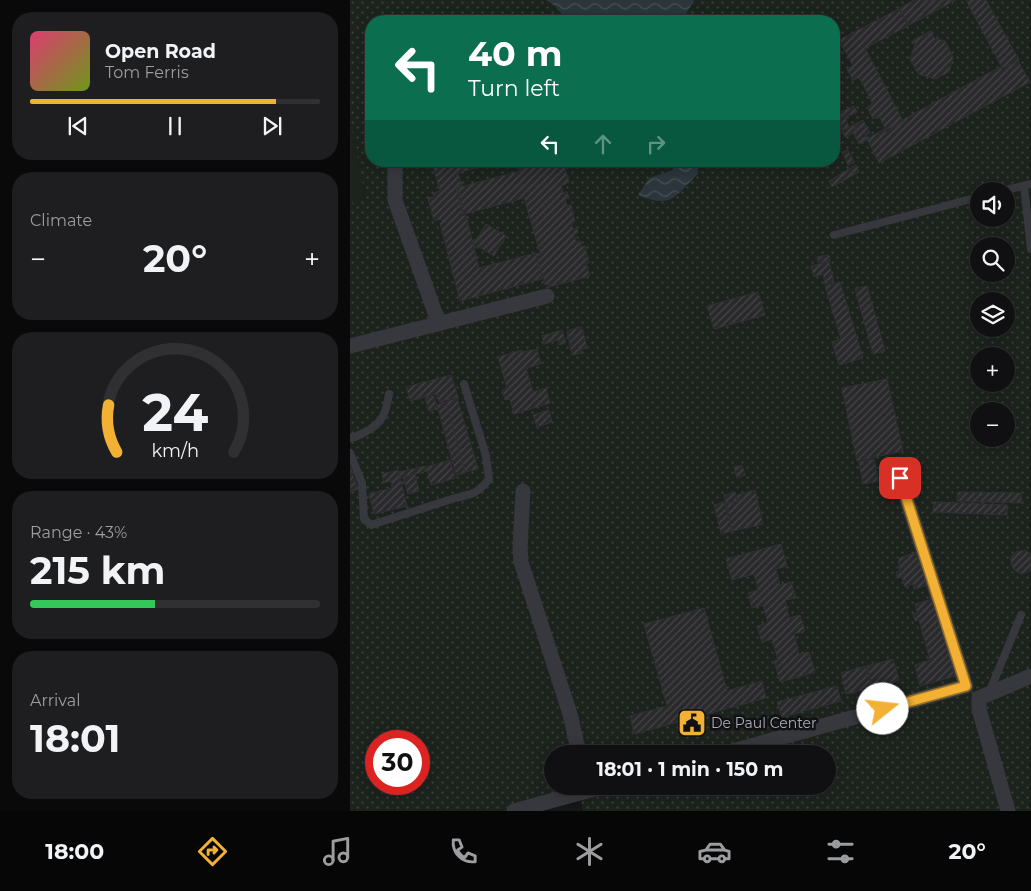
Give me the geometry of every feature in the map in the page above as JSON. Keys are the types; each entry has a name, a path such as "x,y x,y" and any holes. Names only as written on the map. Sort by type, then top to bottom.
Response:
{"street":[{"path":"394,167 395,200 439,324"},
{"path":"350,346 547,296"},
{"path":"754,745 966,686 900,478"},
{"path":"523,491 521,562 570,714 578,745"},
{"path":"1008,811 979,709 979,698 1031,676"},
{"path":"514,811 563,795"}],"lane":[{"path":"1027,185 1031,249"},
{"path":"834,235 970,199"},
{"path":"350,452 362,483 364,518 370,525 481,490 490,479 486,456 464,384"},
{"path":"350,438 374,427 382,420 389,394"},
{"path":"989,693 1021,615"}],"shaded area":[{"path":"350,0 1031,0 1031,811 583,811 580,795 836,795 836,745 544,745 544,795 573,795 514,811 350,811"},
{"path":"350,119 366,200 350,203"}],"water":[{"path":"546,0 694,0 685,15 562,15 555,6"},
{"path":"672,167 697,167 698,174 677,194 666,201 658,201 638,195 649,178 673,170"}],"building":[{"path":"914,0 956,0 909,25 900,8"},
{"path":"966,0 986,0 1019,60 1002,68"},
{"path":"899,9 908,26 865,48 903,121 886,130 879,116 873,119 867,107 873,104 859,77 853,81 847,69 853,66 840,39"},
{"path":"931,31 934,38 945,41 953,57 949,72 935,79 918,74 910,59 915,45 913,40"},
{"path":"1018,61 1030,82 879,163 867,139 884,129 886,132 904,121 904,119 1000,67 1002,70"},
{"path":"854,106 857,112 846,117 843,111"},
{"path":"843,111 849,127 842,130 840,125 840,112"},
{"path":"863,120 870,133 865,136 867,140 859,144 853,132 857,130 855,124"},
{"path":"854,125 856,130 845,137 842,131"},
{"path":"848,150 854,162 848,165 842,152"},
{"path":"856,165 859,172 832,187 829,181"},
{"path":"433,167 479,167 458,173 462,186 456,187 463,216 466,215 479,268 536,253 542,279 460,301 440,223 442,222 441,219 434,221 428,198 434,197 433,193 440,191"},
{"path":"519,167 565,167 569,182 561,186 563,193 567,192 569,198 565,199 567,206 571,205 575,222 571,223 573,229 577,228 578,233 574,234 576,242 580,241 582,247 585,246 589,263 586,263 590,276 549,287 549,284 545,285 536,254 540,253 524,198 464,214 457,188 520,171"},
{"path":"486,224 506,236 494,256 479,247 475,248 473,240 477,239"},
{"path":"829,255 830,261 818,263 817,257"},
{"path":"829,262 834,282 825,284 823,274 814,277 811,266"},
{"path":"840,282 863,358 839,365 832,342 841,339 825,286"},
{"path":"867,286 885,351 873,354 855,289"},
{"path":"758,292 765,315 714,329 707,306"},
{"path":"582,327 587,348 581,349 582,353 572,355 567,331"},
{"path":"562,330 566,343 559,345 558,340 544,344 542,336"},
{"path":"537,349 541,364 526,368 533,392 546,388 550,403 514,414 510,399 505,400 502,390 507,388 498,357 522,350 522,352"},
{"path":"451,375 458,397 439,402 436,394 410,401 406,387"},
{"path":"887,379 903,451 857,461 842,388"},
{"path":"434,396 438,409 429,411 425,399"},
{"path":"457,398 478,469 465,472 446,402"},
{"path":"446,402 465,473 456,475 437,405"},
{"path":"549,410 552,422 537,427 533,415"},
{"path":"874,459 879,481 863,484 859,462"},
{"path":"450,460 455,478 431,485 426,467"},
{"path":"742,465 745,475 737,478 734,467"},
{"path":"350,466 358,489 350,492"},
{"path":"425,466 427,471 400,478 399,472"},
{"path":"398,470 407,506 374,514 369,494 392,488 391,481 384,483 382,474"},
{"path":"415,474 419,491 408,494 403,478"},
{"path":"755,490 763,524 733,531 726,504 739,501 737,495"},
{"path":"735,492 737,501 726,504 724,495"},
{"path":"958,492 1022,493 1021,503 957,501"},
{"path":"724,502 732,531 721,534 714,505"},
{"path":"934,502 1007,505 1007,515 933,512"},
{"path":"781,544 787,566 776,569 780,585 791,582 796,598 785,600 789,618 800,615 805,631 794,634 799,654 809,652 815,672 780,682 774,661 778,660 772,639 762,642 757,626 768,623 763,605 752,608 748,593 758,590 754,574 732,580 726,559"},
{"path":"1025,550 1031,554 1031,570 1022,574 1014,570 1011,564 1011,557 1016,552"},
{"path":"921,551 931,584 914,589 913,584 905,587 902,577 897,578 896,572 900,571 899,558"},
{"path":"933,599 955,676 920,686 915,665 930,660 919,620 915,621 913,614 917,613 915,604"},
{"path":"704,608 727,691 762,681 766,698 634,734 630,716 667,706 644,624"},
{"path":"893,659 899,680 873,687 867,666"},
{"path":"866,666 872,688 846,694 841,673"},
{"path":"837,686 841,701 782,717 777,702"}],"place":[{"name":"De Paul Center","path":"692,723"}],"route":[{"path":"883,709 966,686 900,478"}]}
